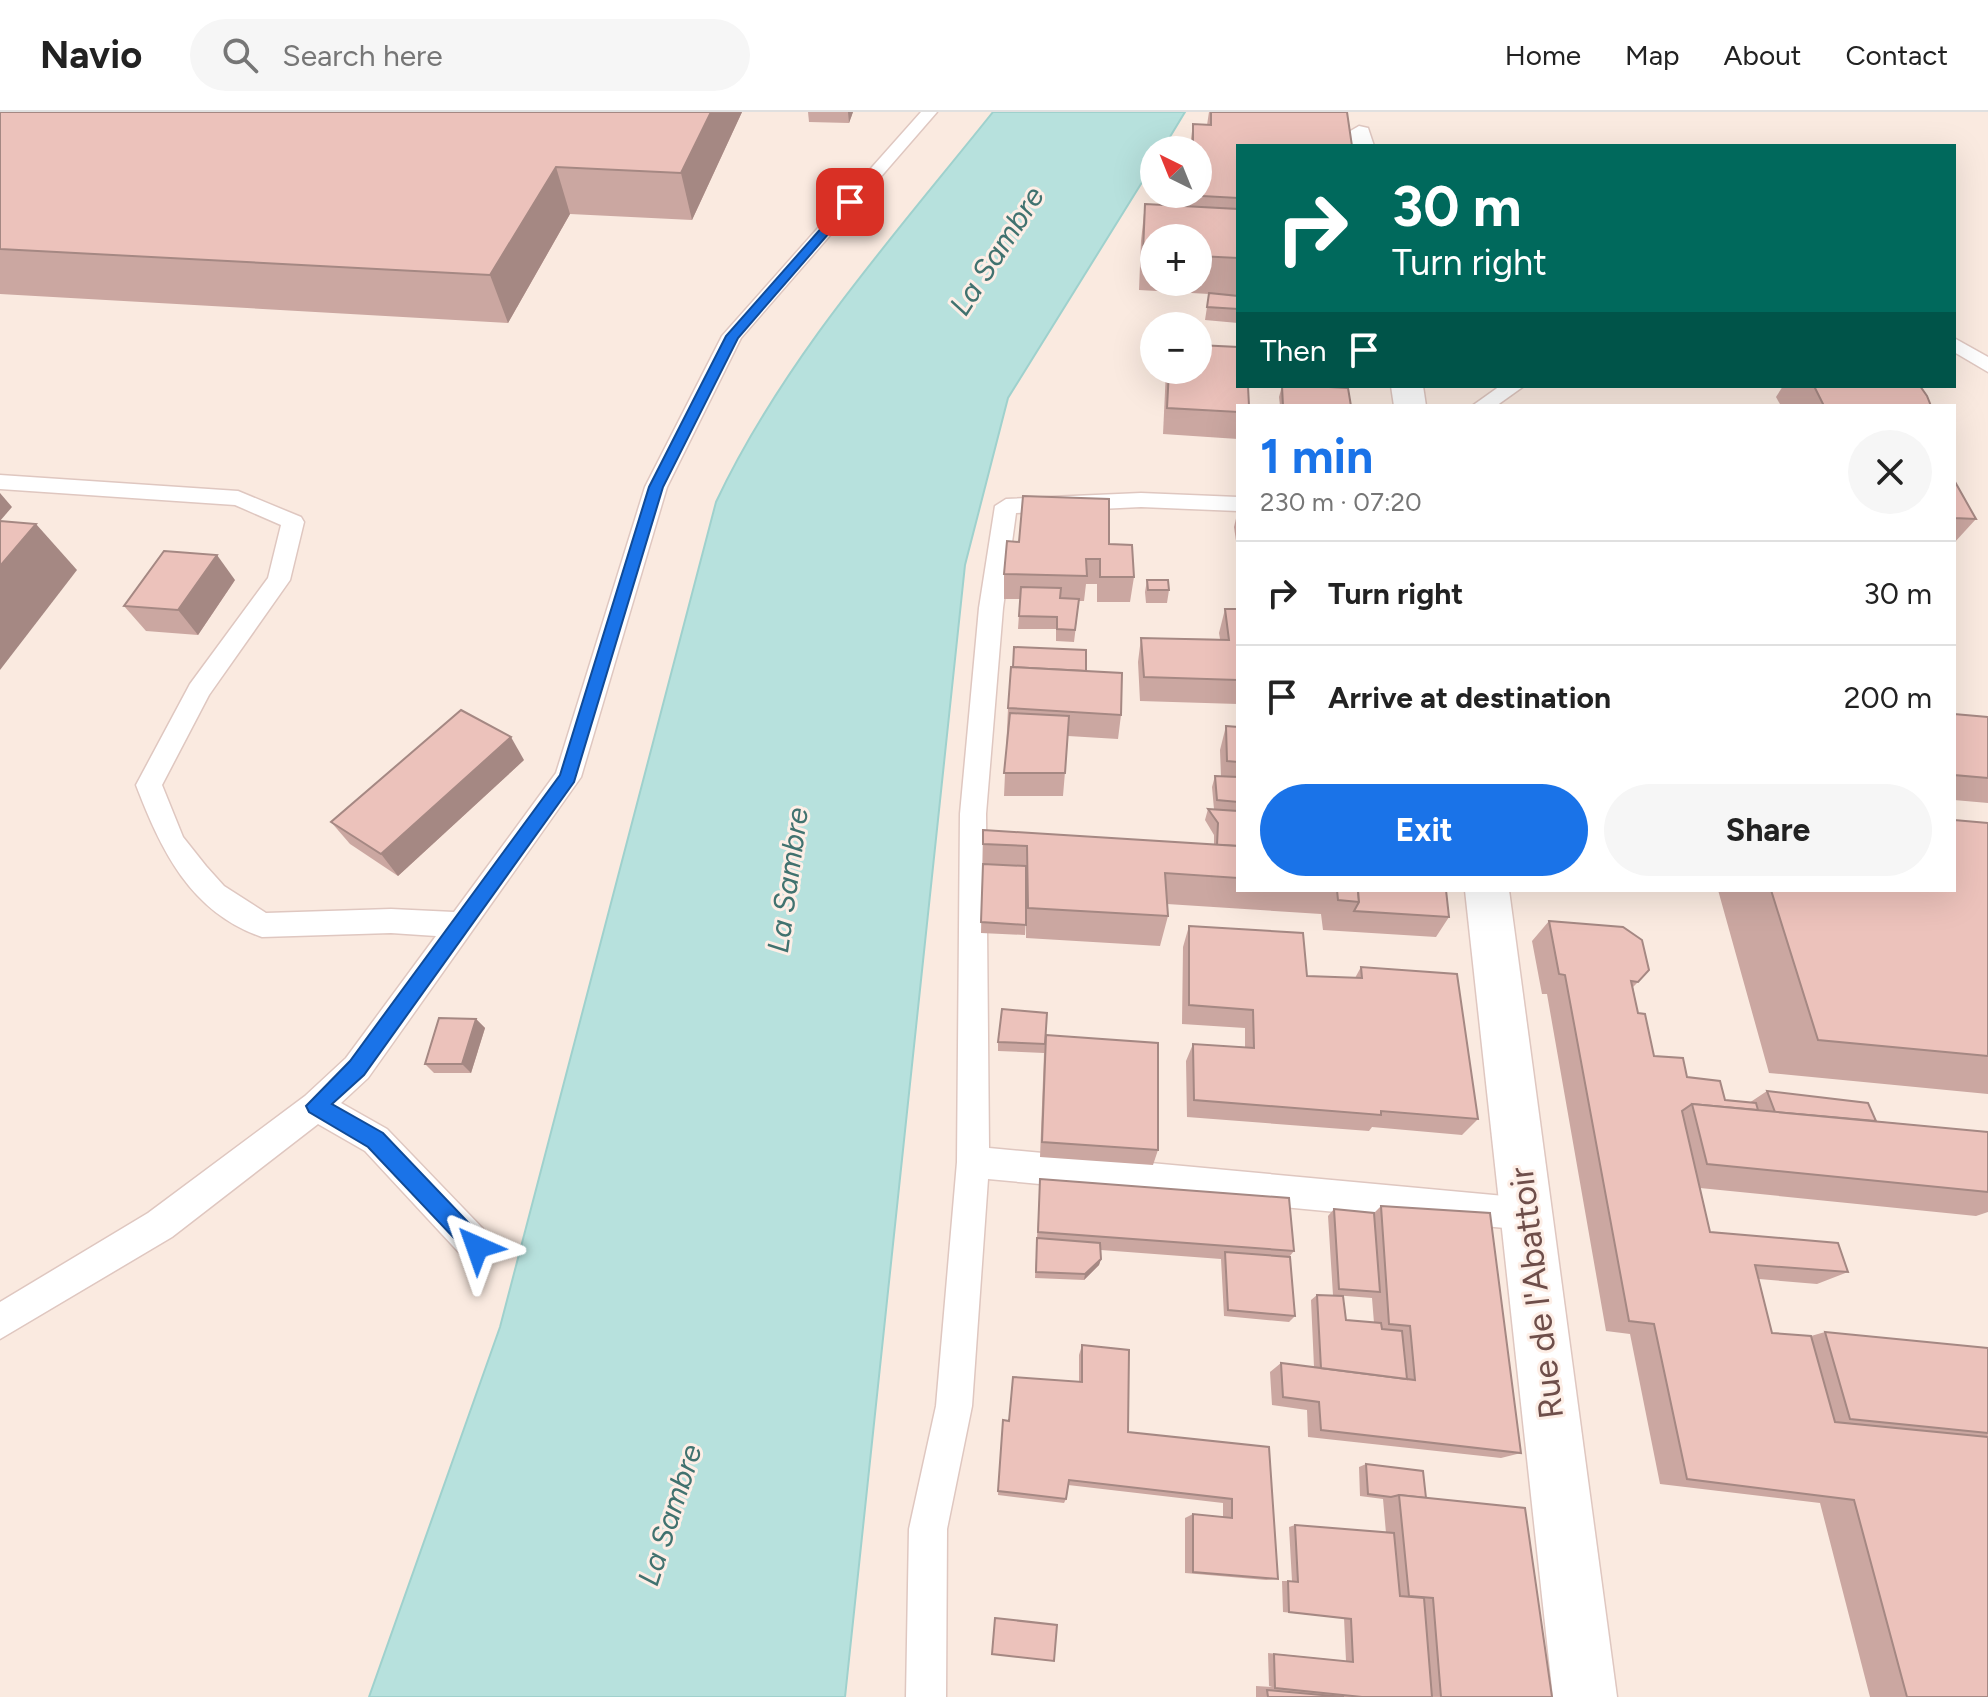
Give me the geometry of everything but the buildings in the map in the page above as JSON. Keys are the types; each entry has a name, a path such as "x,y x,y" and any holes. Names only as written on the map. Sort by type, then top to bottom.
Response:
{"street":[{"name":"Rue de l'Abattoir","path":"1487,892 1585,1697"}],"lane":[{"path":"0,1322 160,1225 316,1106 357,1068 568,777 656,487 732,336 929,112"},
{"path":"1956,345 1988,366"},
{"path":"1485,404 1511,388"},
{"path":"0,482 238,498 293,522 279,580 199,690 149,785 172,843 214,894 262,925 391,921 463,925"},
{"path":"926,1697 928,1529 954,1406 973,1162 973,814 991,608 1006,506 1141,500 1236,504"},
{"path":"316,1106 376,1140 477,1247"},
{"path":"973,1162 1526,1214"}],"water":[{"name":"La Sambre","path":"993,112 1185,112 1170,136 1140,136 1140,186 1008,398 965,565 845,1697 369,1697 500,1327 716,502 774,398 807,348"}],"route":[{"path":"477,1247 376,1140 316,1106 357,1068 568,777 656,487 732,336 850,202"}]}
